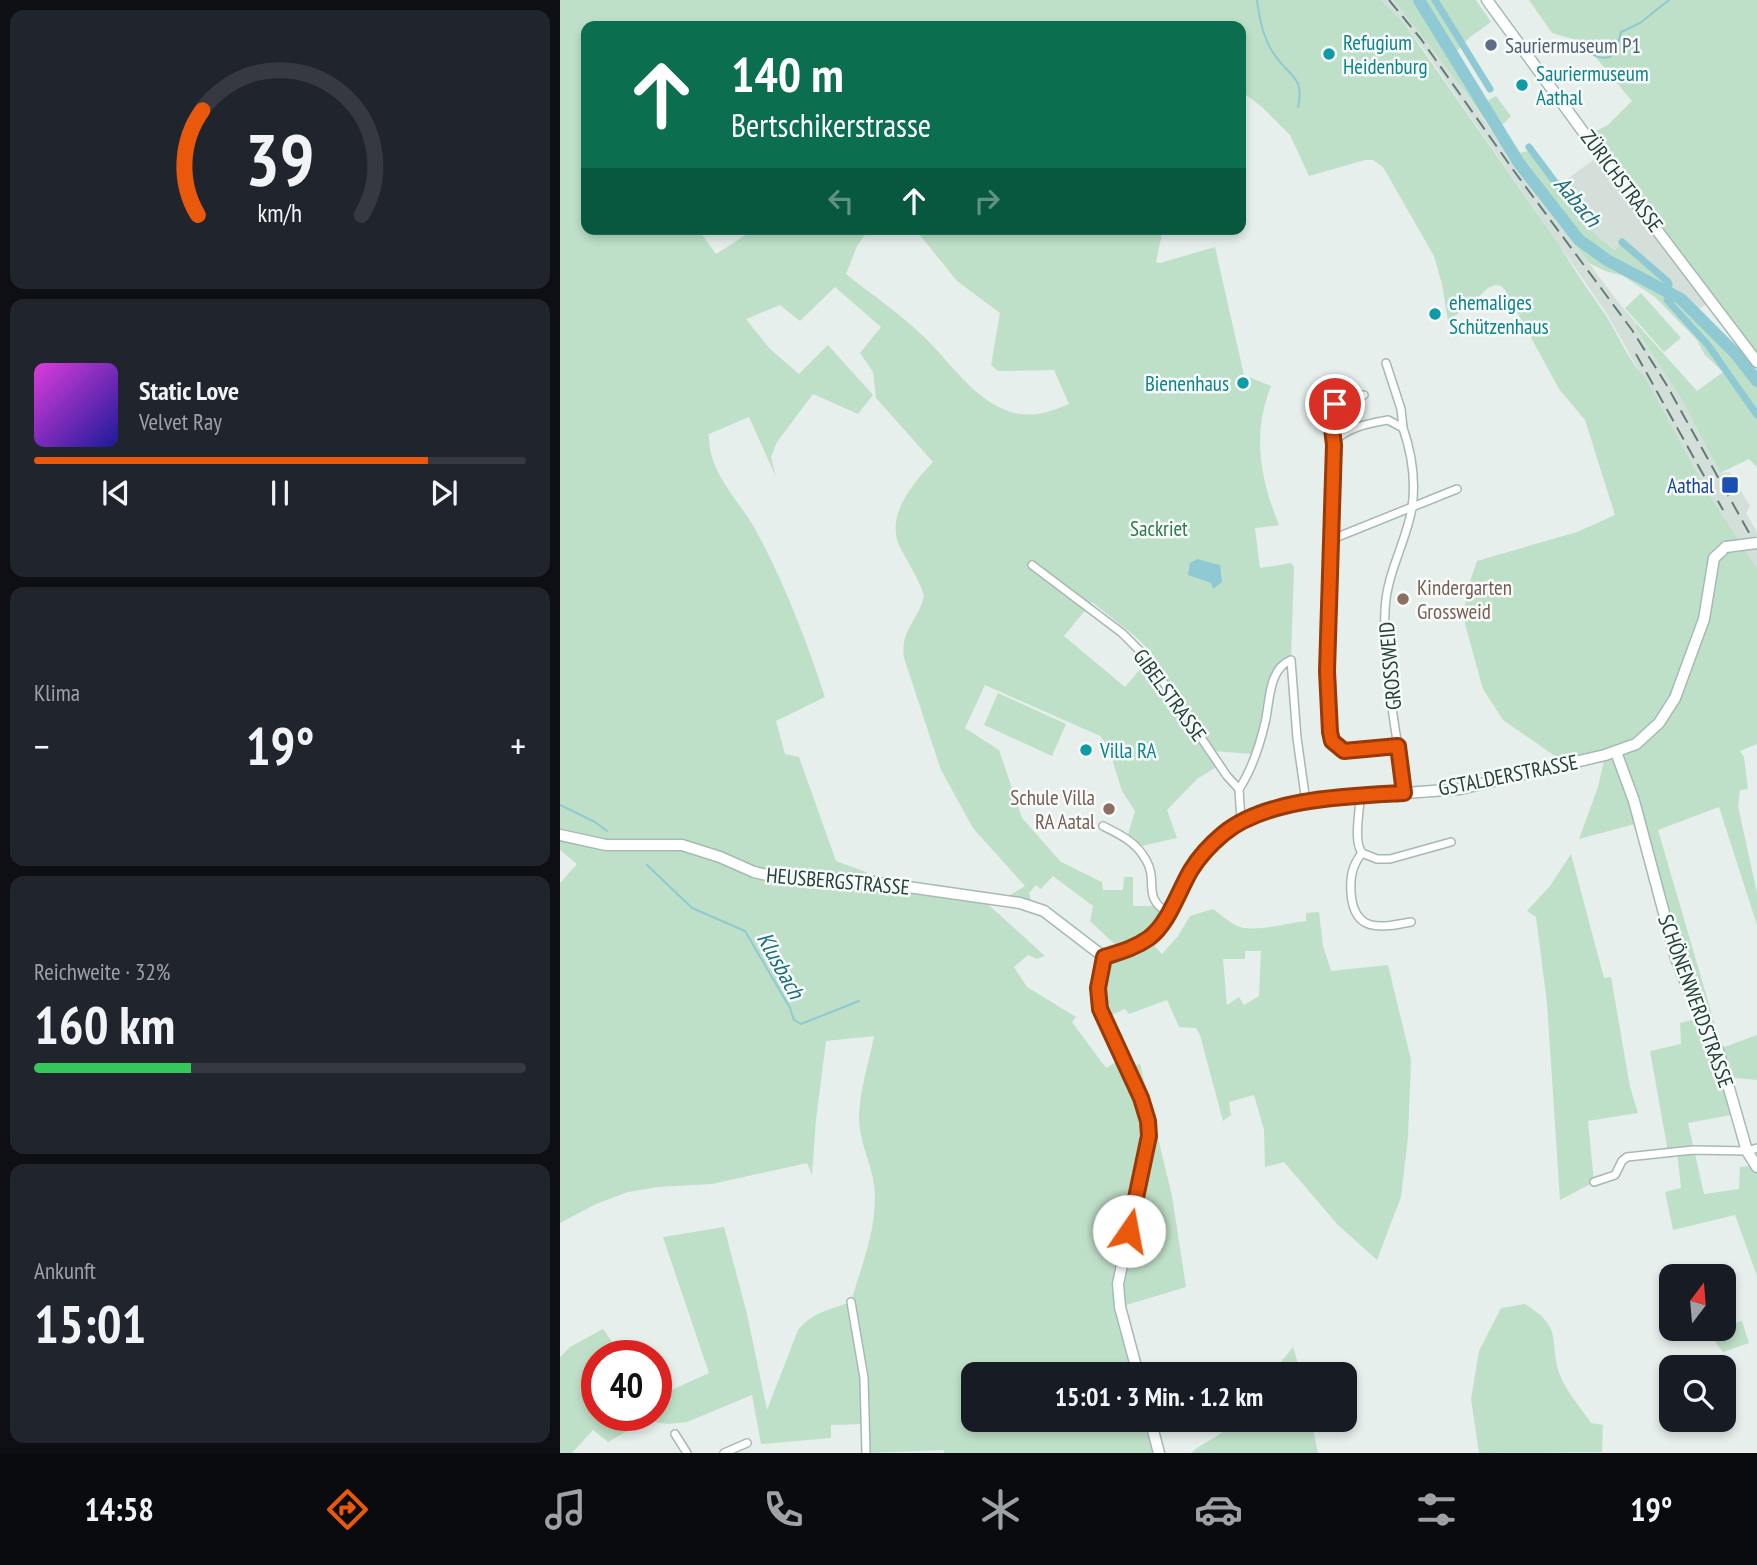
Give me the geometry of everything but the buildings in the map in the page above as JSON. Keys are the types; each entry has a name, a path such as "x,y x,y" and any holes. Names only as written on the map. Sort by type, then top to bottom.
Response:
{"street":[{"name":"ZÜRICHSTRASSE","path":"1487,0 1757,362"},
{"name":"GROSSWEID","path":"1386,363 1401,409 1413,471 1412,507 1391,574 1385,608 1387,658 1404,793"},
{"path":"1364,395 1331,407 1334,445 1327,671 1330,732 1332,741 1344,751 1398,746"},
{"path":"1334,445 1341,435 1382,421 1394,421 1403,428"},
{"path":"1331,540 1457,489"},
{"name":"GSTALDERSTRASSE","path":"1104,957 1133,948 1148,939 1168,914 1201,856 1223,833 1241,821 1307,802 1360,795 1471,787 1616,752 1644,738 1667,714 1675,698 1704,619 1714,558 1726,547 1757,543"},
{"name":"GIBELSTRASSE","path":"1032,565 1122,633 1147,658 1227,776 1239,789"},
{"path":"1241,821 1239,789 1257,747 1274,678 1282,665 1291,660 1297,738 1307,802"},
{"name":"SCHÖNENWERDSTRASSE","path":"1616,752 1634,801 1676,958 1686,986 1718,1049 1757,1167"},
{"path":"1360,795 1356,839 1362,853 1377,859 1390,859 1451,842"},
{"path":"1103,827 1127,838 1137,847 1148,862 1156,906 1168,914"},
{"name":"HEUSBERGSTRASSE","path":"560,835 606,845 682,845 720,857 754,872 785,879 852,879 1020,903 1044,911 1104,957"},
{"path":"1362,853 1350,875 1352,907 1357,917 1374,926 1385,927 1411,922"},
{"path":"1104,957 1098,988 1100,1009 1141,1098 1148,1121 1149,1136 1118,1291 1135,1362"},
{"path":"1594,1182 1615,1175 1627,1157 1693,1150 1752,1150"},
{"path":"851,1302 864,1378 866,1453"},
{"path":"1154,1432 1160,1453"},
{"path":"675,1434 687,1453"},
{"path":"724,1453 747,1443"}],"shaded area":[{"path":"1381,0 1393,0 1432,46 1518,168 1637,324 1635,327 1682,400 1720,473 1730,472 1750,506 1746,513 1757,532 1757,568 1708,493 1607,314 1425,51 1403,22"},
{"path":"1596,158 1708,303 1700,308 1690,298 1669,289 1622,242 1616,250 1576,219 1559,185"}],"green space":[{"name":"Sackriet","path":"560,0 1381,0 1403,22 1560,246 1646,379 1708,493 1757,568 1757,744 1740,751 1744,757 1748,789 1740,790 1738,806 1757,893 1757,925 1719,807 1658,830 1715,1025 1713,1035 1719,1049 1757,1035 1757,1080 1727,1077 1736,1114 1688,1123 1704,1194 1739,1189 1740,1167 1757,1167 1757,1276 1735,1215 1673,1230 1665,1192 1681,1188 1677,1152 1668,1152 1650,1051 1681,1044 1680,1023 1703,1017 1687,986 1639,823 1579,839 1598,787 1605,756 1565,763 1503,720 1483,689 1465,624 1464,610 1477,561 1577,532 1615,515 1585,420 1559,389 1501,286 1488,288 1448,320 1434,256 1383,167 1373,160 1365,160 1309,176 1290,135 1246,95 1246,21 581,21 581,235 702,235 716,254 746,235 865,235 857,246 846,274 913,327 961,377 990,402 1006,410 1024,414 1043,413 1069,404 1054,370 998,371 991,365 1000,313 957,281 920,235 1162,235 1156,262 1160,263 1215,247 1244,375 1271,386 1265,404 1260,439 1263,473 1279,525 1255,528 1260,568 1291,563 1294,567 1291,660 1276,673 1253,754 1212,751 1149,657 1152,653 1092,602 1064,636 1125,687 1147,661 1218,766 1197,779 1167,810 1177,838 1137,847 1127,838 1135,811 1122,791 1108,746 1100,736 985,685 965,728 999,750 1022,818 1061,862 1102,882 1103,890 1123,890 1124,877 1133,877 1133,906 1156,906 1168,913 1148,939 1162,954 1178,936 1190,916 1213,909 1244,928 1306,921 1306,913 1319,912 1323,946 1331,971 1388,965 1411,1060 1408,1137 1401,1197 1377,1260 1337,1224 1284,1162 1265,1167 1264,1130 1254,1095 1229,1102 1231,1115 1223,1121 1200,1035 1196,1028 1179,1027 1167,1000 1129,1014 1125,1009 1103,1019 1102,964 1122,951 1090,921 1093,906 1053,876 1041,889 1036,885 1029,893 1033,907 1002,900 1025,886 973,828 941,770 904,658 907,632 924,596 899,545 896,522 910,490 933,462 876,398 873,372 860,353 881,327 835,287 800,321 780,305 746,319 770,349 799,374 828,345 873,395 858,414 813,394 777,442 771,457 776,477 749,417 709,434 713,461 755,529 785,589 825,697 776,721 785,754 799,757 836,861 866,872 871,881 980,897 1045,956 1037,959 1028,955 1014,967 1027,987 1076,1017 1072,1022 1106,1068 1122,1059 1127,1068 1140,1064 1172,1196 1186,1287 1120,1307 1135,1362 961,1362 961,1432 1153,1432 1159,1453 944,1453 944,1450 866,1453 866,1424 831,1425 831,1438 761,1444 752,1395 687,1422 672,1424 672,1390 709,1373 663,1237 724,1227 747,1314 767,1410 798,1330 815,1316 851,1302 869,1241 874,1210 873,1179 859,1116 874,1036 826,1041 812,1175 807,1163 712,1184 658,1187 628,1192 596,1204 560,1223 560,883 577,864 560,850","holes":["1245,951 1261,951 1259,996 1244,1005 1239,997 1227,1005 1223,959 1245,959"]},
{"path":"1393,0 1476,0 1491,22 1469,38 1457,51 1486,102 1496,96 1511,116 1502,125 1496,118 1518,153 1533,150 1559,185 1584,210 1577,219 1615,250 1623,242 1667,279 1670,289 1690,298 1757,373 1757,467 1749,459 1720,473 1682,400 1635,327 1637,324 1697,391 1723,372 1705,355 1697,340 1655,297 1623,276 1589,263 1468,97"},
{"path":"1529,0 1757,0 1757,354 1592,133 1608,125 1632,101 1583,42 1552,33"},
{"path":"1641,293 1681,338 1664,352 1625,308"},
{"path":"998,693 1066,724 1052,756 984,725"},
{"path":"1571,854 1604,978 1611,977 1630,1087 1638,1113 1588,1121 1594,1182 1560,1200 1547,1003 1536,917 1527,911 1550,886"},
{"path":"1525,1304 1546,1321 1550,1328 1560,1375 1570,1393 1591,1423 1603,1425 1602,1452 1479,1453 1471,1399 1479,1351 1501,1308"},
{"path":"1742,1321 1749,1343 1723,1352 1715,1341 1736,1341 1736,1323"},
{"path":"603,1329 611,1340 583,1340"},
{"path":"581,1341 581,1431 592,1431 572,1453 560,1453 560,1357"},
{"path":"1293,1347 1297,1362 1281,1362"},
{"path":"594,1431 627,1431 608,1442"},
{"path":"1314,1432 1318,1453 1191,1453 1220,1434"}],"water":[{"path":"1197,559 1220,565 1222,582 1213,589 1211,583 1188,575 1190,563"}],"waterway":[{"path":"1257,0 1267,42 1297,83 1300,97 1298,107"},
{"name":"Aabach","path":"1419,0 1519,163 1579,240 1607,260 1681,299 1735,353 1757,381"},
{"path":"1435,0 1490,89"},
{"path":"1563,44 1581,48 1598,57 1610,57 1616,51 1621,32 1640,23 1669,0"},
{"path":"1529,147 1555,182 1584,211"},
{"path":"1622,242 1667,281 1667,300 1708,345 1757,415"},
{"name":"Klusbach","path":"560,805 607,831"},
{"name":"Klusbach","path":"647,865 692,908 745,931 790,1008 794,1020 801,1024 859,1001"}],"railway":[{"path":"1389,0 1421,39 1514,171 1632,330 1666,384 1757,547"},
{"path":"1636,354 1723,510"}],"place":[{"name":"Sauriermuseum P1","path":"1491,45"},
{"name":"Refugium Heidenburg","path":"1329,54"},
{"name":"Sauriermuseum Aathal","path":"1522,85"},
{"name":"ehemaliges Schützenhaus","path":"1435,314"},
{"name":"Bienenhaus","path":"1243,383"},
{"name":"Aathal","path":"1730,485"},
{"name":"Kindergarten Grossweid","path":"1403,599"},
{"name":"Villa RA","path":"1086,750"},
{"name":"Schule Villa RA Aatal","path":"1109,809"}],"route":[{"path":"1129,1231 1149,1136 1148,1121 1141,1098 1100,1009 1098,988 1104,957 1133,948 1148,939 1168,914 1201,856 1223,833 1241,821 1323,799 1404,793 1398,746 1344,751 1337,748 1330,732 1328,598 1334,445 1330,412 1335,404"}]}
